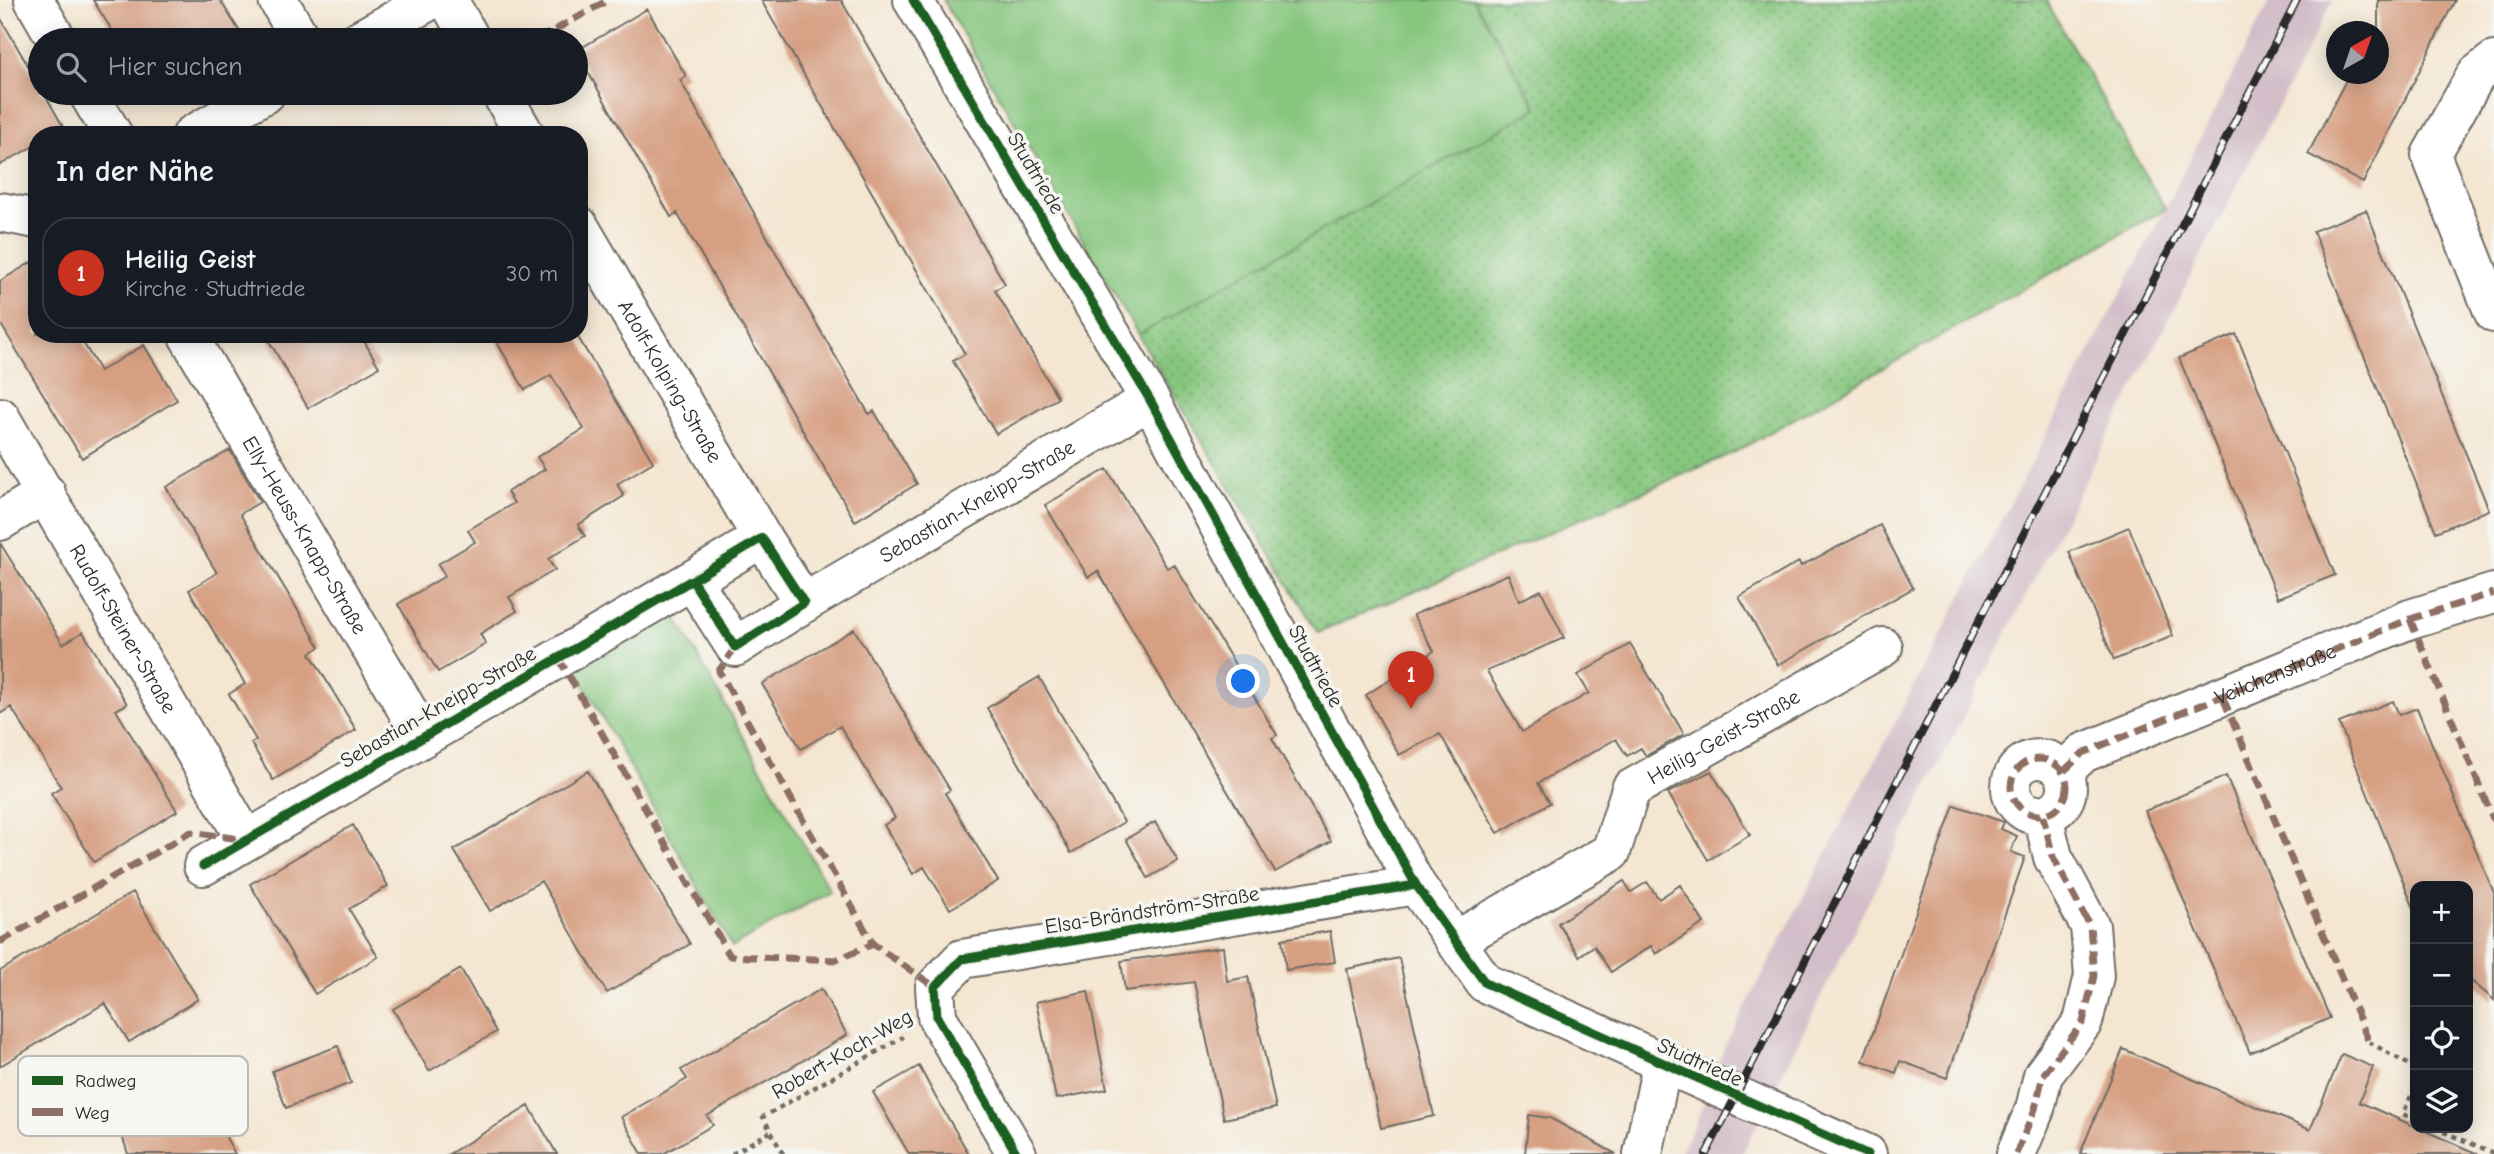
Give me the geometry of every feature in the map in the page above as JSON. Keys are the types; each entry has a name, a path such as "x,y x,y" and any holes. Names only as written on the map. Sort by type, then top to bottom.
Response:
{"street":[{"path":"34,0 51,28"},
{"path":"278,0 295,28"},
{"path":"381,28 431,0"},
{"path":"448,0 464,28"},
{"name":"Studtriede","path":"913,0 1150,400 1416,885 1485,984 1867,1154"},
{"path":"2494,61 2476,75 2431,155 2494,313"},
{"path":"95,105 108,126"},
{"path":"208,126 245,105"},
{"path":"508,105 521,126"},
{"path":"0,212 28,217"},
{"name":"Adolf-Kolping-Straße","path":"588,241 762,538"},
{"name":"Elly-Heuss-Knapp-Straße","path":"192,343 423,737"},
{"name":"Sebastian-Kneipp-Straße","path":"692,580 735,647 804,603 1150,400"},
{"name":"Rudolf-Steiner-Straße","path":"0,417 246,840"},
{"path":"0,521 46,493"},
{"path":"762,538 804,603"},
{"name":"Sebastian-Kneipp-Straße","path":"202,866 762,538"},
{"name":"Veilchenstraße","path":"2064,771 2083,753 2410,619 2494,593"},
{"name":"Heilig-Geist-Straße","path":"1455,941 1611,852 1631,789 1883,647"},
{"path":"2047,758 2064,771 2068,790 2064,799 2060,807 2043,816 2023,811 2010,795 2012,774 2027,760 2047,758"},
{"path":"2016,1154 2035,1109 2043,1075 2082,1022 2095,976 2090,926 2053,857 2043,816"},
{"name":"Elsa-Brändström-Straße","path":"937,1017 935,987 962,959 1416,885"},
{"path":"937,1017 1017,1154"},
{"path":"1643,1154 1662,1065"}],"path":[{"path":"2369,1042 2410,1065"},
{"path":"2410,1098 2403,1114 2410,1118"},
{"path":"732,1154 770,1132"},
{"path":"2446,1133 2494,1153"}],"shaded area":[{"path":"2270,0 2333,0 1893,853 1742,1154 1680,1154 1704,1104 1725,1046 2165,209"}],"green space":[{"path":"943,0 1474,0 1537,108 1138,335"},
{"path":"1474,0 2046,0 2165,209 1737,451 1318,633 1138,335 1536,108"},
{"path":"674,614 830,891 732,947 575,669"}],"building":[{"path":"93,0 220,0 238,28 110,28"},
{"path":"761,0 841,0 1005,284 995,290 1058,398 996,434 953,361 965,354"},
{"path":"2378,0 2455,0 2363,183 2308,154 2344,84 2389,84 2389,21 2378,21"},
{"path":"647,9 686,76 680,80 794,285 869,414 874,411 917,484 855,521 677,213 671,217 588,72 588,44"},
{"path":"0,17 28,66 28,105 51,105 63,126 28,126 28,149 0,165"},
{"path":"2366,210 2489,510 2436,532 2313,231"},
{"path":"28,264 28,343 83,343 100,371 144,345 177,400 82,458 0,323 0,281"},
{"path":"2236,334 2335,575 2278,598 2179,358"},
{"path":"270,343 365,343 379,367 308,408"},
{"path":"497,343 581,343 653,462 617,484 624,496 578,525 585,536 548,559 555,570 509,597 517,611 480,634 486,644 438,672 398,604 445,576 438,564 475,542 468,530 514,503 507,492 545,469 537,457 584,429 551,375 525,390"},
{"path":"230,450 260,502 240,514 320,647 310,653 356,730 273,780 251,743 256,740 229,694 245,684 189,590 217,573 166,487"},
{"path":"1107,469 1167,568 1174,564 1231,658 1277,735 1272,738 1331,841 1275,872 1098,571 1088,577 1045,505"},
{"path":"1880,525 1913,588 1778,665 1739,597 1799,562 1801,566"},
{"path":"2129,527 2173,636 2114,660 2069,552"},
{"path":"0,543 63,644 83,632 127,704 116,710 177,811 94,862 51,793 61,787 11,707 0,714"},
{"path":"1508,574 1519,601 1541,590 1564,638 1487,671 1522,732 1589,693 1578,675 1630,644 1684,734 1646,756 1641,748 1627,756 1616,739 1538,783 1550,803 1498,833 1440,734 1399,755 1366,695 1434,651 1413,615"},
{"path":"854,629 950,790 945,793 998,881 950,909 924,867 913,874 884,825 895,818 840,726 801,749 762,684"},
{"path":"1039,677 1124,822 1071,853 987,708"},
{"path":"2393,701 2399,715 2417,708 2494,893 2494,1000 2473,982 2473,881 2410,881 2410,899 2339,723"},
{"path":"588,771 690,944 607,993 541,881 490,911 454,850"},
{"path":"1711,771 1750,835 1708,860 1668,793"},
{"path":"2226,776 2330,1018 2250,1053 2145,811"},
{"path":"1954,805 2004,822 2001,829 2017,836 2011,852 2025,857 1947,1078 1900,1061 1896,1073 1863,1061"},
{"path":"1155,822 1178,861 1148,878 1126,839"},
{"path":"353,825 388,886 349,909 378,957 315,994 250,884"},
{"path":"1624,881 1631,892 1647,882 1659,899 1680,885 1704,923 1656,954 1651,946 1611,972 1594,946 1579,956 1558,923"},
{"path":"133,892 198,999 129,1042 105,1003 0,1066 0,971"},
{"path":"1330,931 1335,962 1286,970 1282,939"},
{"path":"1223,947 1227,981 1248,977 1276,1108 1224,1119 1194,982 1125,991 1121,961"},
{"path":"1399,958 1434,1116 1381,1128 1347,969"},
{"path":"461,969 496,1032 429,1071 393,1009"},
{"path":"821,989 847,1035 707,1116 713,1125 663,1154 642,1154 621,1117 687,1079 681,1070"},
{"path":"1088,991 1107,1089 1056,1099 1036,1002"},
{"path":"338,1046 351,1083 286,1108 272,1071"},
{"path":"2123,1049 2310,1130 2342,1054 2373,1067 2359,1102 2410,1124 2410,1133 2430,1133 2478,1154 2080,1154"},
{"path":"919,1066 969,1154 909,1154 873,1092"},
{"path":"529,1106 557,1154 449,1154"},
{"path":"1529,1115 1550,1118 1616,1154 1525,1154"},
{"path":"122,1136 225,1136 235,1154 128,1154"}],"railway":[{"path":"1706,1154 2297,0"}],"marked path":[{"path":"558,28 608,0"},
{"path":"2064,771 2083,753 2410,619 2494,593"},
{"path":"2410,619 2494,821"},
{"path":"735,647 719,671 873,944 935,987"},
{"path":"558,657 730,956 836,960 873,944"},
{"path":"2223,698 2369,1042"},
{"path":"2033,759 2045,759 2055,763 2063,771 2067,787 2063,803 2055,811 2045,815 2033,815 2023,811 2015,803 2011,793 2011,781 2015,771 2023,763 2033,759"},
{"path":"2016,1154 2035,1109 2043,1075 2083,1022 2094,976 2090,926 2053,857 2043,816"},
{"path":"0,942 191,832 246,840"}],"cycle path":[{"path":"913,0 1150,400 1416,885 1485,983 1867,1154"},
{"path":"203,866 692,580 735,647 804,603 762,538 692,580"},
{"path":"1017,1154 937,1017 935,987 962,959 1416,885"}],"place":[{"name":"Heilig Geist","path":"1411,709"}]}
